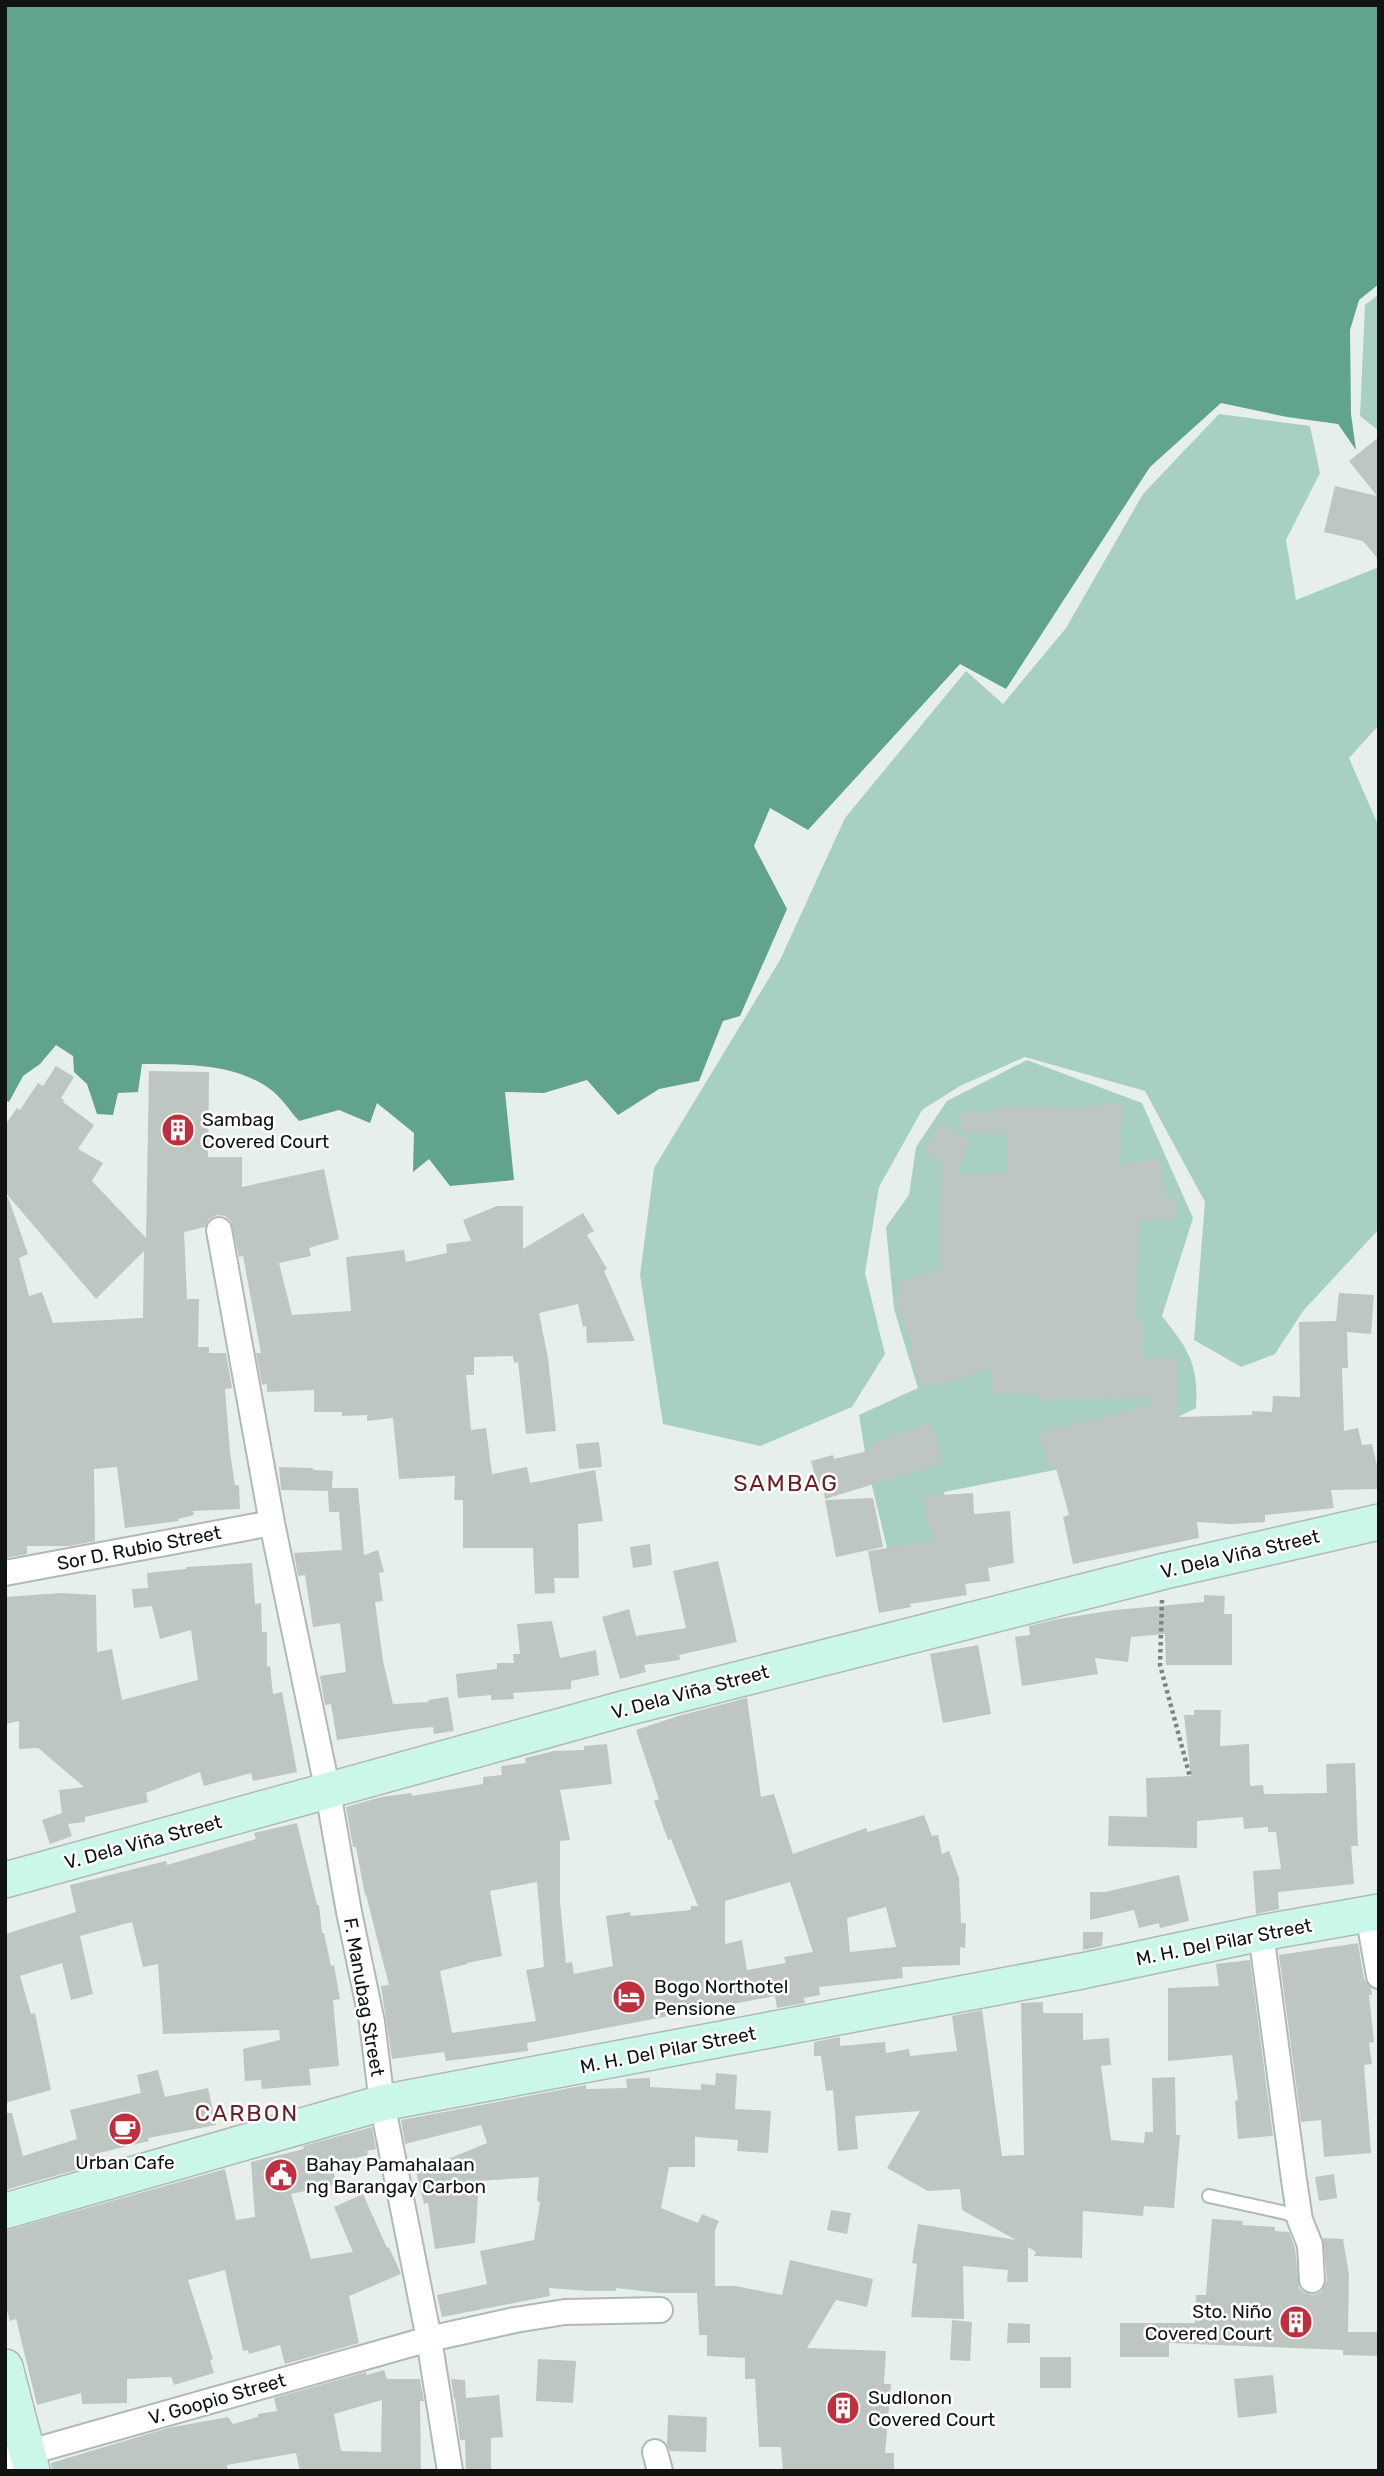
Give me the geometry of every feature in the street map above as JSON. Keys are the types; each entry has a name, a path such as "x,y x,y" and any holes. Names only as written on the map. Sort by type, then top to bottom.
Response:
{"street":[{"name":"F. Manubag Street","path":"219,1230 272,1523 372,2022 382,2103 429,2339 450,2471"},
{"name":"V. Dela Viña Street","path":"5,1880 626,1707 1165,1571 1379,1522"},
{"name":"Sor D. Rubio Street","path":"5,1573 272,1523"},
{"name":"M. H. Del Pilar Street","path":"5,2211 382,2103 1374,1913"},
{"path":"1374,1913 1379,1976"},
{"path":"1261,1933 1300,2220 1310,2245 1312,2280"},
{"name":"V. Goopio Street","path":"21,2461 429,2339 565,2312 660,2310"},
{"path":"5,2367 21,2461"}],"lane":[{"path":"1209,2196 1286,2213 1300,2220"}],"path":[{"path":"1165,1571 1160,1665 1190,1777"}],"shaded area":[{"path":"5,5 1379,5 1379,284 1359,300 1350,330 1351,414 1356,450 1338,424 1287,417 1221,403 1150,467 1006,689 960,664 808,830 770,808 754,846 787,909 740,1016 723,1021 699,1081 659,1089 618,1115 587,1080 544,1093 505,1092 514,1180 450,1186 429,1159 413,1172 414,1133 377,1103 370,1123 339,1110 299,1121 270,1089 255,1080 224,1069 142,1064 138,1092 118,1093 113,1115 97,1114 87,1084 74,1072 73,1056 56,1045 40,1064 23,1076 9,1102 5,1100"},
{"path":"1379,294 1379,431 1360,416 1365,305"},
{"path":"1219,414 1310,426 1320,473 1286,540 1296,600 1379,567 1379,725 1349,758 1379,827 1379,1229 1303,1311 1275,1354 1241,1367 1194,1340 1205,1202 1145,1091 1025,1057 960,1086 922,1110 879,1187 865,1273 885,1354 852,1407 760,1446 663,1424 640,1275 654,1168 780,960 845,818 966,671 1003,704 1066,628 1143,494"},
{"path":"1027,1060 1142,1103 1193,1218 1162,1316 1190,1358 1196,1380 1196,1408 1085,1464 944,1492 960,1575 898,1593 867,1465 859,1415 918,1388 894,1309 886,1227 909,1195 916,1147 947,1101"}],"building":[{"path":"1379,437 1379,560 1363,541 1324,532 1335,486 1377,496 1349,461"},
{"path":"56,1066 74,1077 61,1098 63,1102 94,1125 78,1149 103,1163 92,1181 146,1238 149,1071 209,1072 208,1157 242,1157 242,1187 324,1169 339,1239 309,1248 311,1256 279,1263 292,1315 351,1311 346,1257 404,1250 406,1262 447,1253 446,1244 471,1241 463,1220 497,1206 523,1206 523,1249 583,1213 594,1231 587,1235 607,1269 604,1271 635,1341 587,1343 586,1326 583,1327 578,1304 539,1313 548,1358 556,1431 526,1434 518,1362 514,1363 513,1356 474,1357 474,1375 466,1375 471,1430 486,1428 492,1474 527,1467 530,1483 595,1470 603,1521 578,1524 579,1578 554,1578 555,1593 535,1594 533,1548 463,1548 463,1500 454,1500 455,1476 399,1479 393,1418 367,1421 367,1415 342,1416 342,1412 314,1412 314,1390 267,1392 267,1384 262,1385 256,1353 261,1353 243,1256 239,1257 231,1221 225,1216 217,1215 209,1219 205,1227 184,1232 187,1299 199,1299 198,1347 209,1347 209,1353 226,1353 232,1388 225,1389 230,1452 235,1485 239,1485 240,1509 193,1511 194,1515 178,1519 179,1521 125,1528 117,1467 94,1469 95,1541 69,1546 27,1546 27,1554 5,1558 5,1197 8,1197 28,1254 19,1258 29,1296 42,1292 53,1323 143,1318 144,1251 96,1299 5,1192 5,1125 17,1108 20,1110 38,1083 43,1086"},
{"path":"1104,1102 1125,1106 1120,1131 1120,1165 1159,1158 1165,1197 1175,1196 1177,1218 1139,1221 1135,1321 1143,1321 1143,1358 1176,1357 1177,1417 1272,1412 1273,1396 1300,1397 1299,1322 1336,1321 1339,1293 1374,1295 1371,1334 1347,1332 1348,1368 1342,1368 1344,1431 1358,1428 1362,1445 1372,1444 1379,1474 1379,1489 1331,1490 1334,1508 1265,1515 1265,1522 1197,1522 1199,1538 1073,1564 1063,1517 1069,1515 1055,1464 1048,1466 1040,1433 1152,1404 1151,1398 1039,1400 1039,1394 992,1393 992,1367 941,1385 920,1385 909,1346 912,1345 895,1299 902,1296 897,1282 941,1270 939,1228 943,1163 923,1151 940,1123 969,1140 958,1174 1007,1173 1007,1134 961,1133 961,1112 994,1113 994,1108 1033,1106 1085,1109 1085,1106 1103,1106"},
{"path":"931,1422 943,1463 825,1499 823,1487 818,1488 811,1461 833,1455 834,1459 872,1450 870,1444"},
{"path":"599,1442 602,1467 579,1469 576,1444"},
{"path":"279,1467 333,1471 332,1488 358,1488 364,1555 378,1550 384,1572 379,1573 383,1601 375,1602 383,1661 393,1704 429,1702 428,1700 448,1697 454,1731 434,1734 433,1727 337,1740 331,1704 325,1705 320,1676 346,1672 340,1623 313,1627 305,1575 298,1576 294,1553 342,1550 339,1512 329,1512 328,1491 281,1490"},
{"path":"973,1493 974,1514 1010,1511 1014,1563 988,1568 990,1581 965,1584 967,1595 910,1604 911,1607 879,1613 868,1551 933,1541 923,1496"},
{"path":"873,1498 883,1547 836,1557 825,1500"},
{"path":"650,1544 652,1565 633,1568 630,1547"},
{"path":"718,1561 737,1642 679,1655 680,1660 644,1665 646,1672 620,1679 602,1617 629,1609 636,1636 686,1628 673,1571"},
{"path":"252,1563 255,1604 261,1603 262,1632 267,1632 267,1667 270,1666 273,1694 282,1692 297,1772 253,1781 251,1773 204,1786 200,1772 146,1793 148,1802 85,1817 85,1822 68,1824 72,1836 50,1844 42,1820 62,1813 59,1790 84,1787 38,1748 19,1749 19,1721 5,1724 5,1597 61,1593 96,1595 97,1652 112,1649 122,1700 198,1680 191,1630 160,1639 152,1606 134,1608 132,1589 148,1588 147,1573 186,1567"},
{"path":"1204,1595 1225,1596 1224,1614 1232,1614 1232,1665 1166,1665 1165,1634 1131,1637 1128,1662 1095,1658 1098,1674 1022,1686 1015,1637 1030,1635 1029,1626 1115,1610 1204,1602"},
{"path":"552,1621 560,1658 596,1650 599,1675 571,1681 571,1689 513,1693 514,1699 491,1700 491,1695 458,1698 456,1674 497,1669 497,1663 514,1663 513,1654 520,1654 517,1624"},
{"path":"978,1645 991,1714 943,1723 930,1654"},
{"path":"747,1698 761,1797 774,1794 793,1854 866,1828 868,1832 924,1815 932,1836 938,1835 942,1854 949,1851 959,1878 961,1923 966,1923 965,1948 960,1947 960,1965 902,1967 903,1978 819,1987 820,1995 804,1998 805,2003 777,2008 775,1996 527,2043 528,2051 446,2061 444,2052 392,2059 381,1986 389,1985 365,1895 356,1847 353,1847 346,1807 381,1797 411,1793 412,1796 483,1784 483,1777 502,1775 501,1766 526,1763 525,1758 607,1744 612,1784 560,1790 570,1840 560,1841 560,1902 566,1963 572,1962 574,1974 613,1966 606,1916 630,1912 631,1916 691,1910 691,1906 698,1906 671,1839 668,1840 654,1801 659,1799 636,1730","holes":["537,1882 544,1967 526,1970 536,2021 452,2033 440,1971 502,1956 490,1891","790,1882 813,1952 784,1957 786,1963 747,1970 742,1940 725,1944 725,1901","886,1907 896,1947 850,1952 847,1918"]},
{"path":"1194,1710 1221,1710 1220,1746 1249,1744 1250,1786 1263,1785 1264,1794 1327,1793 1326,1764 1355,1763 1358,1846 1351,1846 1354,1884 1278,1892 1279,1909 1256,1914 1253,1871 1281,1869 1276,1832 1268,1832 1268,1827 1244,1829 1243,1817 1197,1821 1197,1848 1108,1846 1109,1816 1147,1817 1146,1778 1191,1776 1184,1715 1194,1715"},
{"path":"297,1823 319,1905 322,1933 331,1966 334,1965 340,1999 333,2000 339,2066 309,2069 311,2085 262,2089 261,2080 245,2081 243,2049 280,2040 279,2030 163,2034 158,1964 143,1967 132,1922 80,1936 93,1994 71,2000 62,1963 20,1976 31,2014 35,2013 51,2090 5,2103 5,1934 76,1912 70,1885 166,1861 167,1865 256,1839 254,1833"},
{"path":"1179,1875 1189,1921 1160,1928 1159,1923 1139,1928 1134,1910 1090,1920 1090,1892 1105,1892"},
{"path":"1083,1932 1103,1932 1102,1946 1083,1950"},
{"path":"1358,1943 1364,1979 1371,1988 1372,1995 1369,1995 1374,2042 1369,2043 1372,2064 1364,2065 1371,2153 1324,2157 1321,2120 1301,2122 1279,1955"},
{"path":"1250,1960 1273,2136 1238,2139 1235,2101 1238,2100 1232,2055 1168,2061 1168,1988 1219,1986 1216,1964"},
{"path":"1043,2002 1043,2013 1083,2013 1083,2040 1109,2038 1111,2065 1101,2066 1111,2140 1144,2143 1145,2132 1153,2132 1152,2078 1175,2077 1176,2135 1180,2135 1174,2208 1144,2206 1143,2216 1083,2211 1082,2258 1034,2256 1036,2252 1028,2247 1028,2282 1007,2282 1008,2270 963,2266 964,2319 911,2317 917,2264 912,2263 918,2224 1016,2240 962,2210 960,2189 928,2191 887,2168 920,2111 855,2116 858,2149 838,2151 833,2090 826,2091 821,2056 814,2056 814,2042 840,2037 840,2046 885,2042 886,2053 909,2049 910,2056 957,2051 952,2016 982,2010 1002,2156 1024,2155 1021,2003"},
{"path":"158,2070 165,2097 208,2088 216,2125 148,2138 149,2141 95,2154 97,2164 5,2190 5,2113 12,2113 23,2156 77,2139 70,2110 141,2093 137,2075"},
{"path":"716,2073 737,2075 735,2109 771,2111 768,2153 737,2151 738,2140 695,2137 695,2167 669,2167 661,2208 698,2223 702,2214 719,2221 715,2230 715,2286 735,2286 782,2295 790,2260 873,2279 867,2307 836,2300 807,2348 886,2351 884,2384 891,2384 885,2453 894,2453 894,2471 783,2471 781,2447 759,2447 755,2379 745,2379 745,2358 707,2356 707,2335 699,2335 697,2293 660,2293 616,2288 616,2291 590,2291 549,2288 550,2296 442,2317 437,2295 487,2284 480,2251 534,2240 540,2202 537,2201 539,2177 479,2181 475,2243 435,2249 428,2203 424,2204 416,2172 487,2143 481,2125 405,2144 401,2120 586,2085 586,2089 627,2088 626,2079 650,2078 650,2087 701,2090 701,2084 715,2085"},
{"path":"372,2127 376,2149 367,2151 368,2155 331,2164 337,2184 291,2194 311,2259 353,2252 334,2207 363,2194 387,2248 389,2247 401,2274 349,2296 359,2343 285,2364 280,2345 249,2354 248,2350 243,2351 225,2270 188,2280 213,2359 210,2360 214,2373 174,2385 171,2377 127,2379 127,2403 82,2404 81,2393 37,2405 16,2319 10,2321 5,2304 5,2231 225,2169 236,2220 255,2217 251,2162 304,2149 303,2146"},
{"path":"1334,2174 1337,2198 1319,2201 1315,2177"},
{"path":"831,2210 851,2213 847,2234 827,2230"},
{"path":"1212,2219 1243,2221 1242,2225 1275,2227 1275,2231 1289,2232 1295,2248 1299,2288 1312,2295 1321,2292 1327,2280 1323,2238 1343,2239 1349,2275 1348,2332 1379,2332 1379,2356 1343,2355 1343,2350 1169,2343 1169,2357 1120,2357 1120,2323 1195,2323 1196,2295 1206,2295"},
{"path":"952,2320 972,2322 970,2361 950,2360"},
{"path":"1008,2323 1030,2324 1030,2343 1007,2343"},
{"path":"1040,2357 1071,2357 1071,2388 1040,2388"},
{"path":"538,2359 576,2361 573,2403 536,2401"},
{"path":"384,2370 387,2379 420,2379 424,2401 420,2401 421,2471 300,2471 296,2453 227,2465 228,2471 52,2471 51,2463 168,2428 228,2417 233,2424 258,2417 258,2414 277,2411 274,2398 366,2372 367,2375","holes":["382,2400 381,2452 341,2451 334,2414"]},
{"path":"1273,2375 1277,2413 1238,2418 1234,2379"},
{"path":"451,2379 465,2380 466,2398 454,2399"},
{"path":"499,2395 503,2437 491,2438 491,2471 466,2471 465,2440 460,2440 455,2399"},
{"path":"668,2415 707,2417 706,2452 670,2451 667,2444"}],"place":[{"name":"Sambag Covered Court","path":"178,1130"},
{"name":"Bogo Northotel Pensione","path":"629,1997"},
{"name":"Urban Cafe","path":"125,2129"},
{"name":"Bahay Pamahalaan ng Barangay Carbon","path":"281,2175"},
{"name":"Sto. Niño Covered Court","path":"1296,2322"},
{"name":"Sudlonon Covered Court","path":"843,2408"}],"district":[{"name":"SAMBAG","path":"786,1483"},
{"name":"CARBON","path":"247,2113"}]}
